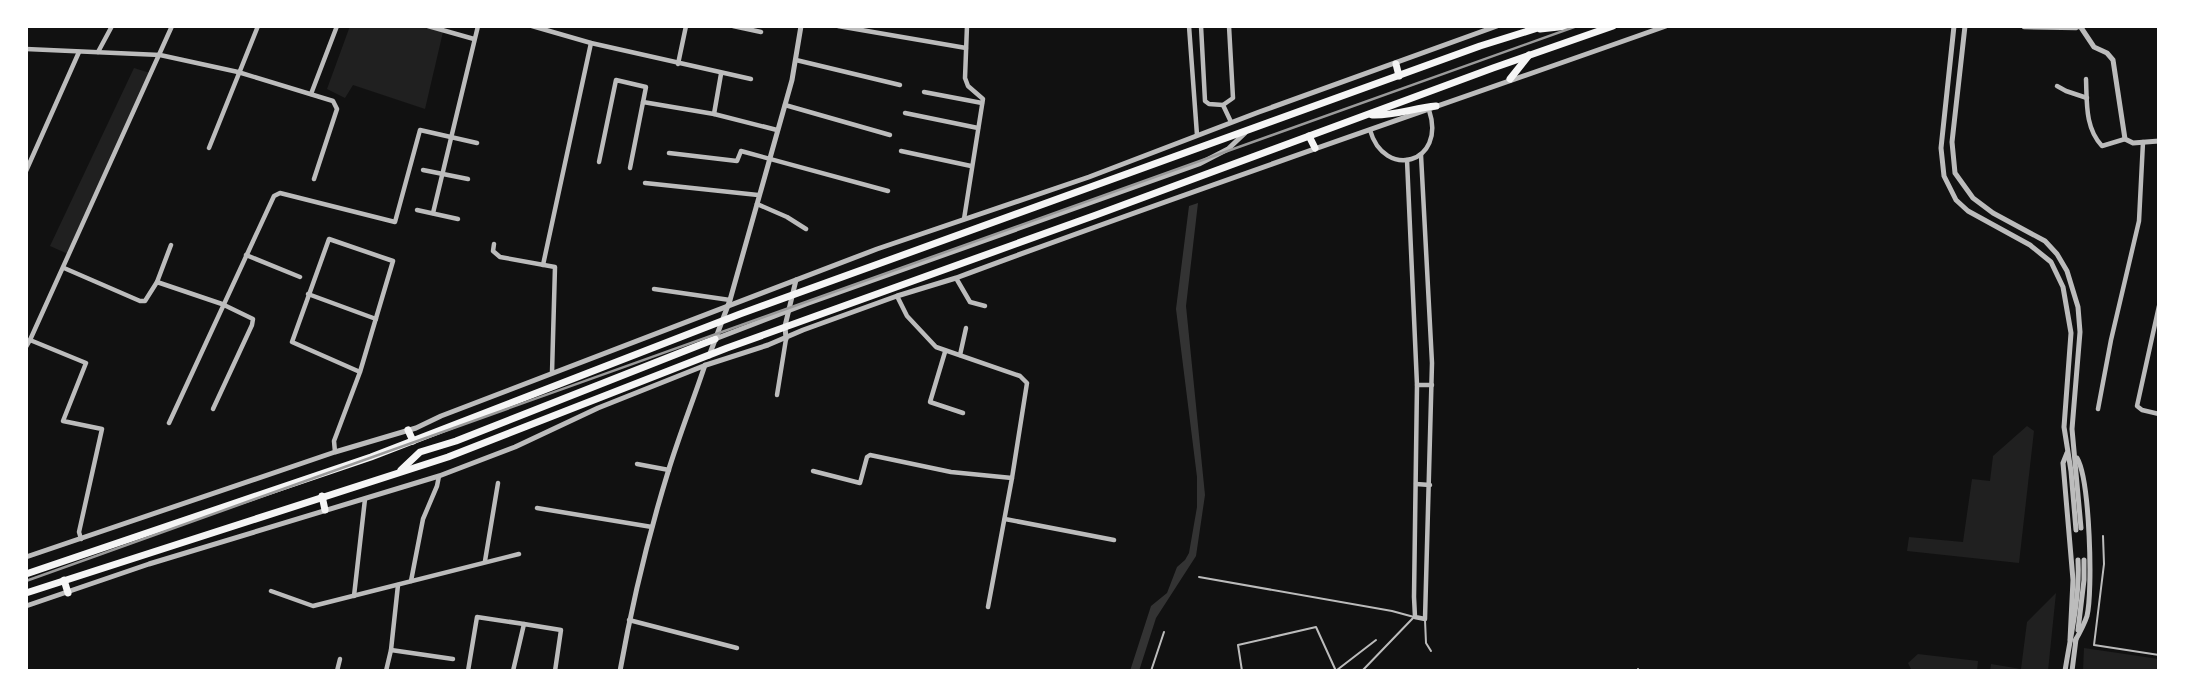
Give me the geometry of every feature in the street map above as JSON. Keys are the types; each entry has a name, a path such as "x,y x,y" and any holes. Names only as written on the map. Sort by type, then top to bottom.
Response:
{"highway":[{"path":"26,574 413,441 776,300 1247,130 1540,28 1568,26"},
{"path":"26,593 448,457 727,348 1613,26"},
{"path":"1510,79 1530,55"},
{"path":"1396,64 1399,76"},
{"path":"1366,115 1388,116 1420,107 1433,108"},
{"path":"1310,136 1315,148"},
{"path":"398,473 420,452 456,441 715,339"},
{"path":"408,430 413,441"},
{"path":"322,496 325,510"},
{"path":"64,580 68,593"}],"street":[{"path":"99,52 112,26"},
{"path":"26,347 172,26"},
{"path":"209,148 258,26"},
{"path":"310,94 337,26"},
{"path":"428,26 474,39"},
{"path":"433,213 478,26"},
{"path":"532,26 591,43 751,79"},
{"path":"678,64 686,26"},
{"path":"733,26 761,32"},
{"path":"620,671 629,620 652,527 669,470 728,308 785,105 801,26"},
{"path":"838,26 966,48"},
{"path":"964,219 982,103 980,95 968,86 965,78 967,26"},
{"path":"1189,26 1196,135"},
{"path":"1201,26 1205,101 1223,105 1233,98 1229,26"},
{"path":"26,606 149,564 439,476 515,447 598,408 706,365 786,339 803,330 897,296 956,278 1315,148 1666,26"},
{"path":"1954,26 1941,148 1944,176 1956,200 1968,211 2030,245 2051,262 2058,274 2066,298 2071,333 2064,427 2078,529 2076,456 2072,429 2080,332 2078,307 2067,271 2045,241 1993,213 1972,198 1955,173 1952,142 1965,26"},
{"path":"2024,27 2080,26 2094,47 2107,53 2113,60 2125,139"},
{"path":"26,557 335,452 408,430 796,280 1089,177 1231,122 1396,64 1485,28 1494,27"},
{"path":"543,265 591,43"},
{"path":"26,49 160,55 238,72 333,102 337,109 314,179"},
{"path":"26,171 79,51"},
{"path":"796,60 900,85"},
{"path":"713,114 721,74"},
{"path":"2087,79 2092,136 2102,146 2125,139 2133,143 2159,141"},
{"path":"599,162 616,80 646,87 630,167"},
{"path":"2057,86 2087,98"},
{"path":"923,92 982,103"},
{"path":"643,102 713,114 777,130"},
{"path":"785,105 890,135"},
{"path":"1223,105 1231,122"},
{"path":"1370,130 1374,141 1387,155 1407,160 1420,155 1432,140 1433,108"},
{"path":"905,113 978,128"},
{"path":"169,423 274,196 280,193 396,221 420,130 477,143"},
{"path":"715,339 1199,164 1228,149 1247,130"},
{"path":"2098,409 2111,340 2140,221 2143,142"},
{"path":"669,153 737,161 741,151 888,191"},
{"path":"901,151 971,166"},
{"path":"1407,160 1417,385 1414,597 1415,617 1425,619 1432,385 1420,155"},
{"path":"423,170 468,179"},
{"path":"645,183 758,195"},
{"path":"756,204 787,217 806,229"},
{"path":"416,210 458,219"},
{"path":"335,452 334,441 360,372 393,261 327,239 292,343 360,372"},
{"path":"494,244 493,251 500,257 555,267 552,373"},
{"path":"64,268 140,301 150,297 171,246"},
{"path":"246,256 300,277"},
{"path":"956,278 970,302 985,306"},
{"path":"777,395 796,280"},
{"path":"157,282 222,304 253,319 213,409"},
{"path":"654,289 730,300"},
{"path":"308,294 376,319"},
{"path":"897,296 907,316 936,347 1020,376 1027,383 988,607"},
{"path":"2159,306 2137,406 2159,414"},
{"path":"960,355 966,328"},
{"path":"30,340 86,363 63,421 102,429 79,532 81,539"},
{"path":"945,352 930,402 963,413"},
{"path":"1417,385 1432,385"},
{"path":"2068,450 2063,463 2073,580 2069,620 2072,671"},
{"path":"813,471 860,483 867,457 870,455 951,471 1012,478"},
{"path":"2072,640 2087,617 2091,572 2081,464 2076,456"},
{"path":"636,464 669,470"},
{"path":"411,581 423,519 439,476"},
{"path":"485,561 498,483"},
{"path":"1416,484 1430,485"},
{"path":"354,596 365,499"},
{"path":"537,508 652,527"},
{"path":"1005,519 1114,540"},
{"path":"271,591 313,606 519,554"},
{"path":"2065,671 2082,604 2081,560"},
{"path":"1413,567 1426,568"},
{"path":"386,671 398,585"},
{"path":"1414,597 1425,598"},
{"path":"468,671 477,617 561,630 555,671"},
{"path":"629,620 737,649"},
{"path":"513,671 524,624"},
{"path":"391,650 453,659"},
{"path":"337,671 340,659"}],"lane":[{"path":"2103,536 2104,564 2094,645 2159,655"},
{"path":"1199,578 1415,617 1362,671"},
{"path":"1425,619 1426,643 1431,651"},
{"path":"1242,671 1238,645 1316,627 1336,671 1376,640"},
{"path":"1151,671 1164,632"}],"shaded area":[{"path":"350,26 422,26 443,32 425,109 353,85 345,98 327,89"},
{"path":"134,68 150,73 68,254 50,246"},
{"path":"1198,203 1186,306 1205,495 1196,556 1156,618 1139,671 1130,671 1151,606 1167,593 1177,567 1189,553 1197,507 1197,477 1176,309 1189,206"},
{"path":"2027,426 2034,431 2019,563 1907,551 1909,537 1963,542 1972,479 1990,481 1993,456"},
{"path":"2056,593 2048,671 1990,671 1991,664 2021,669 2027,622"},
{"path":"2084,648 2159,659 2159,671 2083,671"},
{"path":"1918,654 1978,661 1977,671 1912,671 1908,663"}],"railway":[{"path":"26,581 1577,26"}]}
